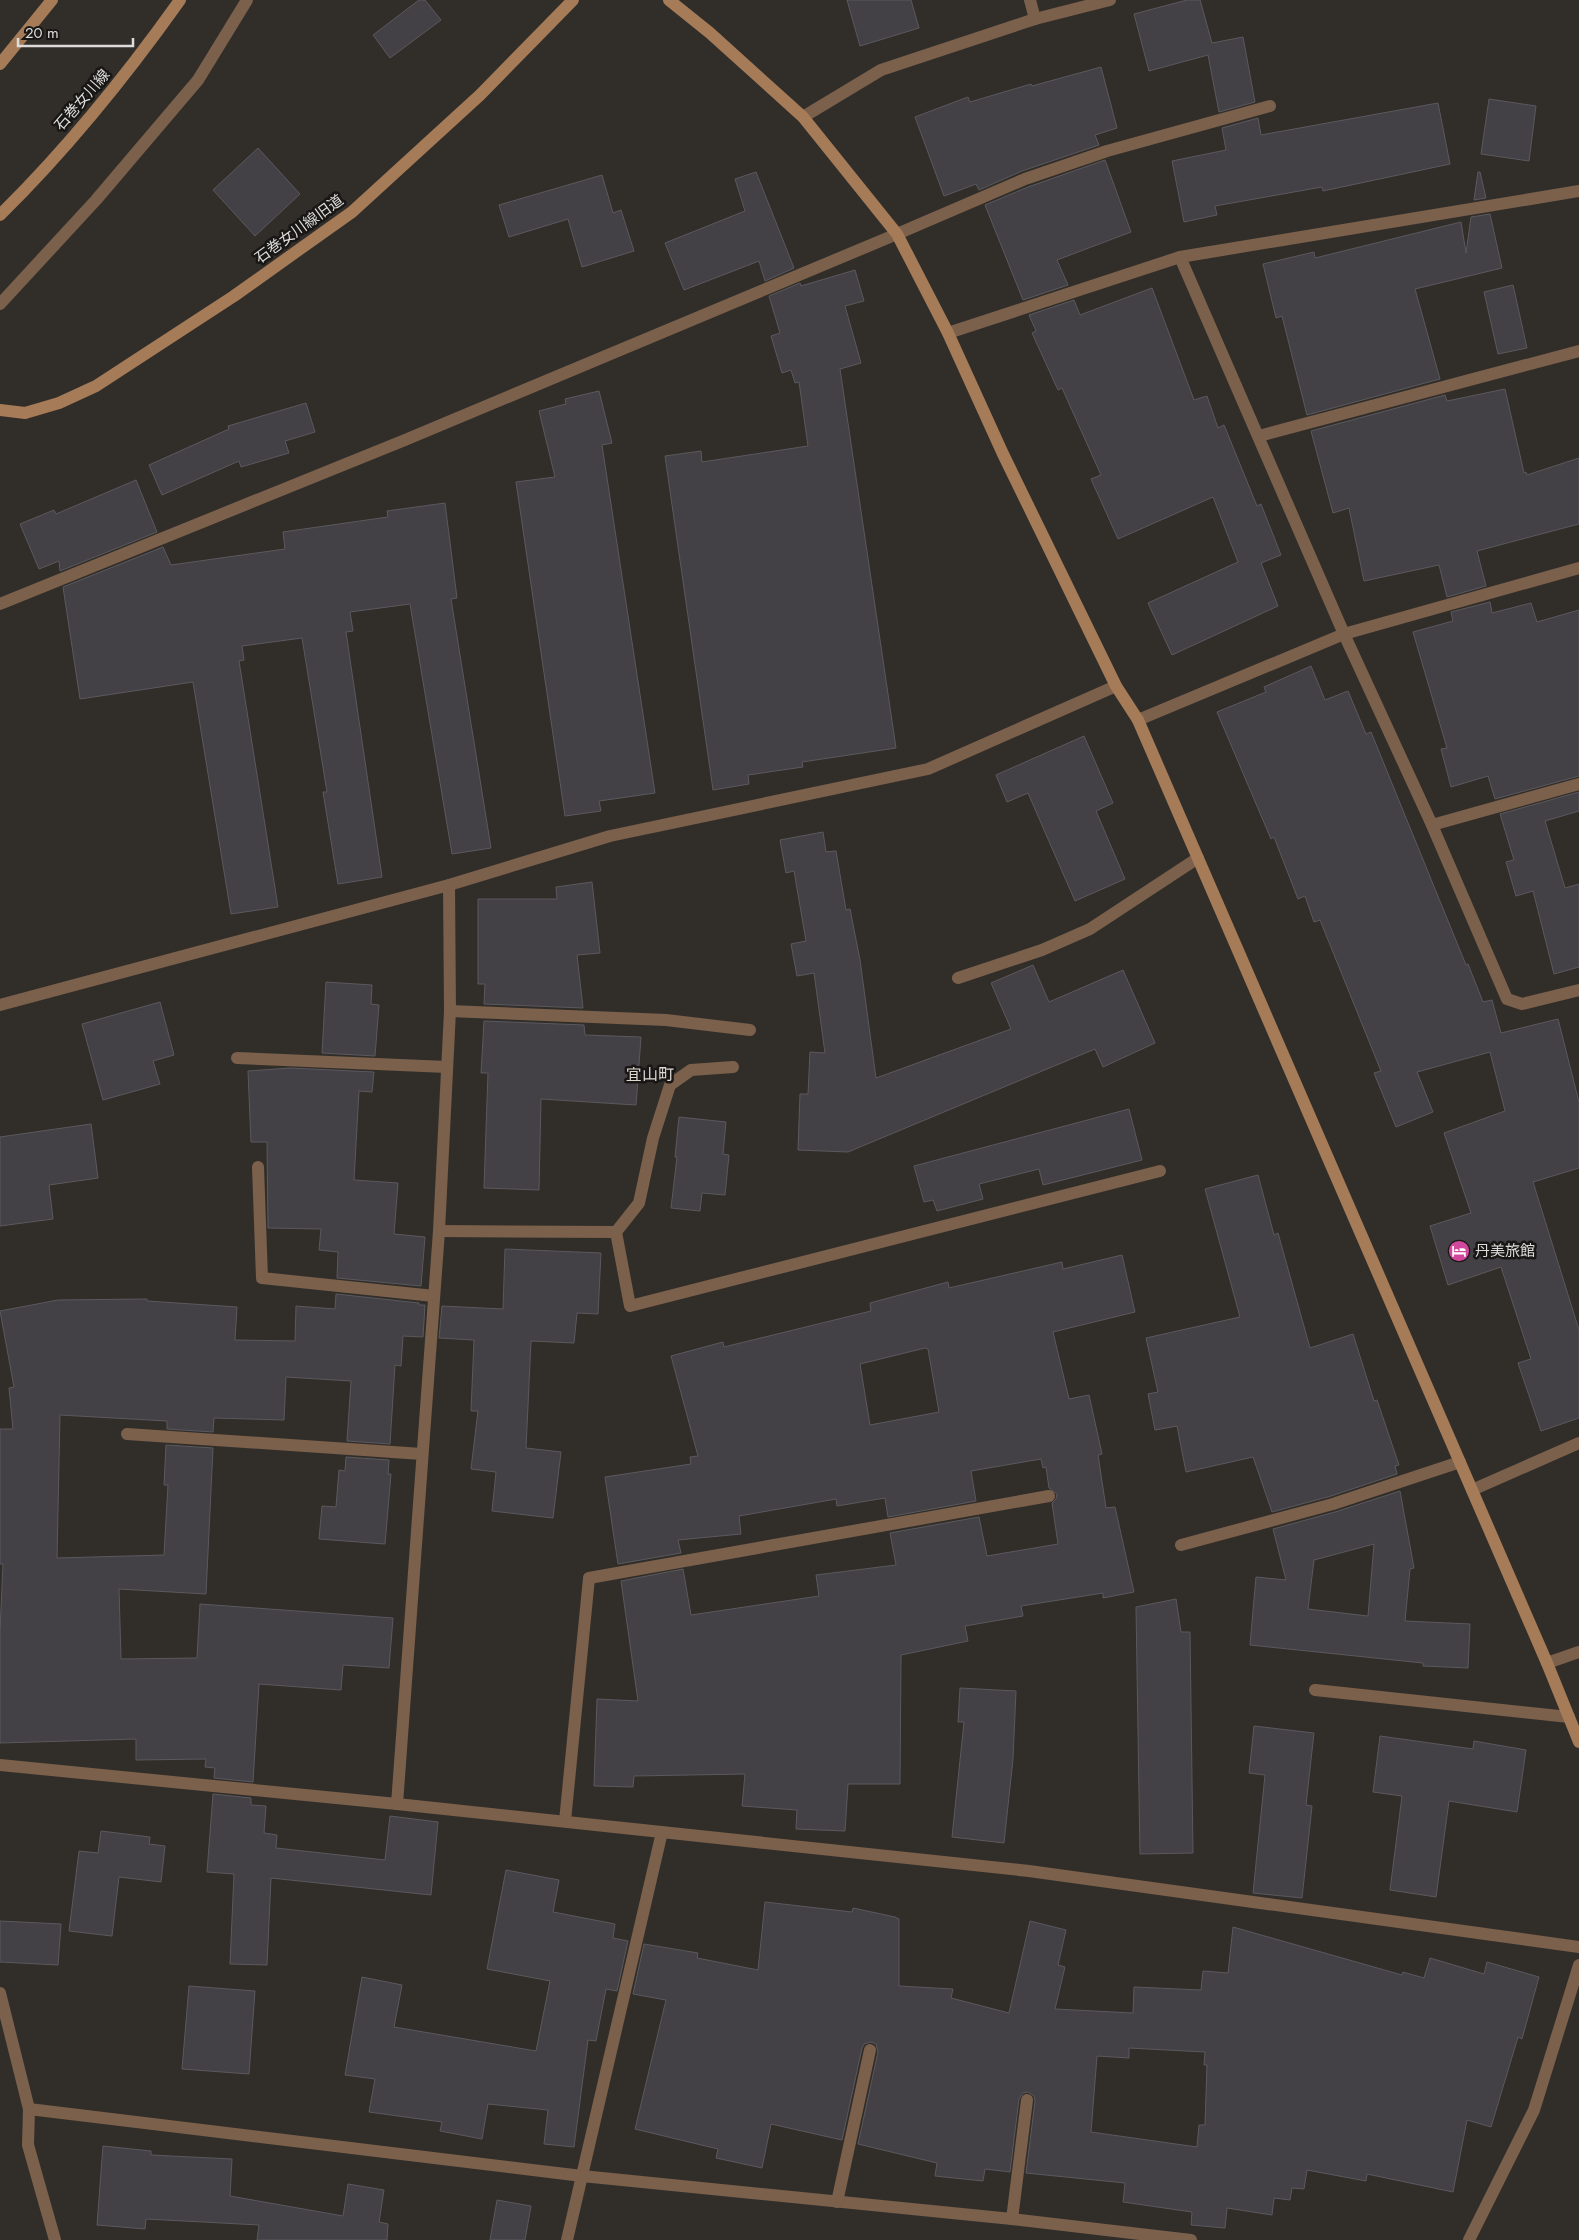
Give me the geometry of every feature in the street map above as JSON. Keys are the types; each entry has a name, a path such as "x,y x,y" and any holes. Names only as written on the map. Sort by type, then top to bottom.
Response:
{"street":[{"path":"0,64 52,0"},
{"name":"石巻女川線","path":"0,215 25,190 126,76 180,0"},
{"path":"0,304 96,200 198,80 247,0"},
{"name":"石巻女川線旧道","path":"0,410 25,413 59,403 96,386 234,296 352,212 480,95 573,0"},
{"path":"669,0 710,33 803,118 897,234 948,333 1002,454 1116,686 1138,720 1547,1663 1579,1742"},
{"path":"1030,0 1035,19"},
{"path":"803,118 881,70 1035,19 1110,0"},
{"path":"0,604 414,436 1025,180 1107,151 1270,106"},
{"path":"948,333 1180,256 1579,191"},
{"path":"1180,256 1344,634 1432,825 1507,999 1522,1004 1579,990"},
{"path":"1259,436 1579,351"},
{"path":"1138,720 1344,634 1579,568"},
{"path":"0,1005 449,885 610,836 928,769 1116,686"},
{"path":"1432,825 1579,784"},
{"path":"958,978 1042,950 1090,929 1198,858"},
{"path":"397,1804 439,1231 450,1011 449,885"},
{"path":"450,1011 666,1020 750,1030"},
{"path":"236,1058 447,1066"},
{"path":"733,1067 691,1070 670,1085 653,1138 639,1203 616,1232 630,1306 1160,1171"},
{"path":"258,1167 262,1278 434,1296"},
{"path":"439,1231 616,1232"},
{"path":"127,1434 422,1454"},
{"path":"1472,1490 1579,1443"},
{"path":"1181,1545 1333,1504 1460,1462"},
{"path":"565,1822 589,1578 1049,1496"},
{"path":"1547,1663 1579,1652"},
{"path":"1315,1690 1569,1717"},
{"path":"0,1765 397,1804 1029,1871 1579,1947"},
{"path":"566,2240 662,1832"},
{"path":"1469,2240 1534,2110 1579,1965"},
{"path":"0,1993 29,2109 28,2145 55,2240"},
{"path":"837,2202 870,2050"},
{"path":"1012,2219 1027,2100"},
{"path":"29,2109 582,2176 1012,2219 1191,2240"}],"building":[{"path":"419,0 425,0 441,20 390,58 373,35"},
{"path":"847,0 911,0 919,28 860,46"},
{"path":"1187,0 1200,0 1212,43 1243,37 1255,102 1219,112 1208,55 1149,71 1134,14"},
{"path":"1101,67 1117,128 1095,135 1099,145 1022,171 979,190 976,184 944,196 915,117 968,97 970,102 1031,84 1032,86"},
{"path":"1489,99 1536,106 1529,161 1481,154"},
{"path":"1438,103 1450,164 1323,191 1322,187 1215,206 1217,215 1184,222 1172,161 1226,150 1222,128 1258,118 1261,135"},
{"path":"258,148 300,194 255,236 213,190"},
{"path":"1105,160 1131,232 1057,260 1068,285 1023,300 985,205 1028,187"},
{"path":"756,172 794,268 765,281 759,261 684,290 665,243 745,211 735,179"},
{"path":"1478,172 1480,172 1486,198 1474,200"},
{"path":"602,175 613,213 621,210 634,251 582,267 568,219 509,237 499,205"},
{"path":"1490,214 1502,268 1415,289 1440,379 1307,415 1282,316 1276,318 1263,264 1314,252 1315,258 1461,222 1466,253 1471,217"},
{"path":"855,270 864,301 845,306 861,363 840,369 896,748 802,762 803,767 748,775 749,784 713,790 665,456 701,451 702,462 808,446 799,382 795,383 791,370 782,373 771,336 780,333 769,296 800,283 801,286"},
{"path":"1513,285 1527,348 1498,354 1484,292"},
{"path":"1152,288 1194,400 1207,396 1218,428 1224,425 1257,506 1261,504 1281,555 1261,563 1278,606 1172,655 1148,603 1238,562 1213,497 1118,539 1091,479 1101,475 1062,388 1058,390 1032,333 1036,331 1029,315 1074,300 1080,315"},
{"path":"1505,389 1524,473 1526,472 1527,475 1579,458 1579,524 1477,551 1486,586 1447,597 1439,565 1364,581 1349,508 1333,513 1311,431 1445,395 1447,401"},
{"path":"599,391 612,443 602,445 655,793 599,801 601,811 565,816 516,482 555,477 539,411 566,404 565,399"},
{"path":"306,403 315,432 285,441 289,453 241,467 239,461 162,495 149,465 229,429 228,426"},
{"path":"136,480 157,532 60,571 59,561 39,569 20,524 54,510 56,514"},
{"path":"445,503 457,598 451,599 491,848 452,854 410,604 350,612 353,631 346,632 382,877 338,884 323,792 327,792 302,638 242,646 244,660 239,661 278,907 231,914 193,682 80,699 63,587 163,547 171,565 285,549 283,532 388,517 387,511"},
{"path":"1490,602 1492,613 1531,603 1537,622 1579,610 1579,776 1495,799 1488,776 1451,787 1441,749 1447,748 1413,632 1453,621 1451,612"},
{"path":"1311,666 1325,700 1348,691 1366,734 1371,732 1466,965 1468,964 1483,1002 1492,1000 1501,1033 1558,1019 1579,1102 1579,1168 1533,1182 1579,1330 1579,1418 1541,1431 1518,1363 1531,1359 1501,1267 1448,1285 1430,1226 1471,1213 1444,1133 1505,1111 1490,1052 1417,1072 1433,1112 1396,1127 1374,1073 1381,1071 1320,920 1314,922 1305,896 1298,899 1274,837 1271,839 1217,712 1266,692 1264,687"},
{"path":"1084,736 1113,803 1096,811 1125,879 1075,901 1028,793 1007,802 996,775"},
{"path":"1579,792 1579,811 1545,821 1565,888 1579,884 1579,967 1554,974 1533,891 1516,896 1506,862 1514,860 1500,814"},
{"path":"823,832 826,852 836,851 846,910 850,909 860,960 876,1078 1011,1029 991,983 1033,965 1049,1002 1123,970 1155,1043 1103,1067 1095,1049 848,1152 798,1150 800,1094 808,1094 810,1052 825,1053 814,973 797,976 791,944 806,941 794,871 786,873 780,840"},
{"path":"592,882 600,953 577,955 583,1008 484,1004 485,984 478,984 478,899 557,899 556,887"},
{"path":"326,982 372,985 371,1004 379,1005 375,1056 322,1053"},
{"path":"160,1002 174,1055 153,1061 160,1084 103,1100 82,1024"},
{"path":"484,1021 584,1025 585,1035 641,1037 636,1105 541,1099 539,1190 484,1188 488,1073 481,1073"},
{"path":"290,1068 374,1072 372,1092 359,1091 354,1180 398,1183 394,1234 425,1237 421,1286 337,1278 338,1252 319,1250 321,1229 268,1228 267,1142 251,1142 248,1071"},
{"path":"1129,1109 1142,1160 1043,1185 1039,1169 979,1184 983,1199 937,1211 933,1200 924,1202 914,1166"},
{"path":"679,1117 726,1122 723,1154 729,1155 725,1195 702,1193 700,1211 671,1208 677,1157 675,1157"},
{"path":"91,1124 98,1178 49,1185 53,1219 0,1226 0,1137"},
{"path":"1258,1175 1274,1235 1278,1233 1310,1348 1353,1334 1374,1401 1377,1400 1399,1465 1395,1466 1397,1474 1331,1496 1272,1512 1253,1457 1186,1472 1177,1426 1155,1430 1148,1394 1158,1392 1146,1338 1240,1317 1205,1189"},
{"path":"505,1249 601,1253 598,1314 577,1313 574,1343 531,1341 526,1448 561,1452 553,1518 492,1511 496,1472 471,1469 478,1411 471,1411 474,1340 439,1338 442,1306 503,1309"},
{"path":"1122,1255 1135,1312 1053,1332 1069,1399 1089,1395 1102,1454 1098,1455 1106,1508 1115,1507 1134,1592 1103,1598 1103,1593 1021,1606 1023,1616 965,1626 968,1641 901,1655 900,1784 848,1784 845,1831 796,1829 797,1810 742,1806 745,1774 634,1776 633,1787 594,1786 597,1699 638,1701 621,1581 683,1569 691,1615 819,1596 816,1575 896,1565 890,1533 979,1517 987,1556 1058,1544 1052,1503 1056,1499 1057,1494 1049,1488 1046,1467 1043,1468 1041,1459 971,1471 976,1501 888,1517 885,1498 837,1506 836,1499 739,1516 741,1534 678,1540 681,1553 618,1564 605,1477 691,1464 690,1457 698,1456 671,1356 723,1342 724,1347 871,1311 870,1303 948,1282 949,1288 1062,1262 1063,1269","holes":["925,1348 928,1349 939,1412 870,1425 860,1364"]},
{"path":"336,1294 425,1305 423,1337 403,1336 401,1366 395,1365 390,1444 347,1441 351,1381 286,1377 284,1420 214,1418 213,1432 167,1429 167,1421 60,1415 57,1558 164,1555 168,1485 164,1485 166,1445 213,1448 206,1594 119,1589 121,1659 197,1658 200,1604 393,1618 389,1668 343,1665 341,1690 259,1684 253,1782 214,1778 215,1768 205,1767 206,1759 136,1760 136,1739 0,1743 0,1632 3,1564 0,1564 0,1429 13,1429 9,1388 14,1387 0,1311 58,1300 147,1299 147,1301 237,1307 235,1340 295,1341 296,1306 335,1309"},
{"path":"346,1457 389,1460 388,1474 391,1474 385,1544 319,1539 322,1506 336,1507 339,1470 345,1471"},
{"path":"1400,1491 1414,1568 1410,1569 1405,1621 1470,1624 1468,1668 1423,1666 1423,1663 1250,1645 1256,1577 1286,1580 1273,1529","holes":["1374,1544 1368,1616 1308,1609 1314,1560"]},
{"path":"1176,1599 1181,1632 1190,1632 1193,1853 1140,1854 1136,1607"},
{"path":"960,1688 1016,1691 1013,1759 1004,1843 952,1837 964,1722 958,1722"},
{"path":"1254,1726 1314,1733 1306,1805 1312,1806 1302,1898 1253,1893 1265,1775 1249,1773"},
{"path":"1380,1736 1473,1749 1474,1741 1526,1750 1517,1812 1449,1801 1436,1897 1390,1890 1402,1796 1373,1792"},
{"path":"213,1794 251,1798 251,1805 266,1806 264,1833 277,1835 276,1848 385,1860 390,1816 438,1822 431,1895 271,1878 267,1965 230,1964 234,1874 207,1872"},
{"path":"101,1831 150,1837 149,1844 165,1846 161,1882 119,1877 112,1936 69,1931 79,1851 98,1853"},
{"path":"506,1870 559,1880 553,1912 615,1924 613,1938 628,1941 617,1991 606,1989 596,2041 588,2040 574,2147 544,2144 548,2110 488,2104 482,2139 440,2131 442,2122 369,2112 375,2079 345,2075 362,1977 402,1985 394,2027 536,2051 550,1981 487,1969"},
{"path":"765,1902 852,1912 853,1908 895,1917 899,1919 899,1986 953,1989 951,1998 1009,2013 1030,1921 1066,1930 1058,1965 1065,1967 1055,2009 1133,2013 1134,1987 1201,1990 1203,1971 1228,1973 1233,1927 1402,1975 1403,1972 1424,1978 1430,1958 1484,1974 1487,1962 1539,1977 1522,2039 1518,2037 1491,2127 1467,2120 1453,2192 1367,2174 1366,2181 1307,2170 1304,2189 1292,2188 1290,2200 1274,2198 1272,2215 1227,2208 1225,2228 1191,2225 1192,2212 1123,2202 1125,2183 1026,2173 1035,2101 1034,2096 1028,2092 1023,2093 1019,2099 1010,2172 985,2169 983,2181 935,2176 937,2163 858,2144 878,2052 876,2044 871,2042 864,2044 862,2048 842,2140 771,2124 762,2168 716,2158 718,2149 635,2129 666,2000 633,1994 644,1944 698,1953 697,1958 758,1970","holes":["1129,2048 1205,2052 1204,2065 1207,2065 1205,2125 1199,2125 1197,2147 1091,2132 1097,2056 1129,2058"]},
{"path":"0,1921 61,1924 58,1965 0,1962"},
{"path":"189,1986 255,1991 249,2074 182,2069"},
{"path":"103,2146 151,2151 151,2155 232,2159 230,2196 343,2216 348,2184 384,2190 379,2222 388,2224 387,2240 257,2240 259,2225 146,2219 145,2229 97,2225"},
{"path":"497,2200 531,2206 525,2240 490,2240"}],"place":[{"name":"丹美旅館","path":"1459,1251"}],"district":[{"name":"宜山町","path":"650,1074"}]}
